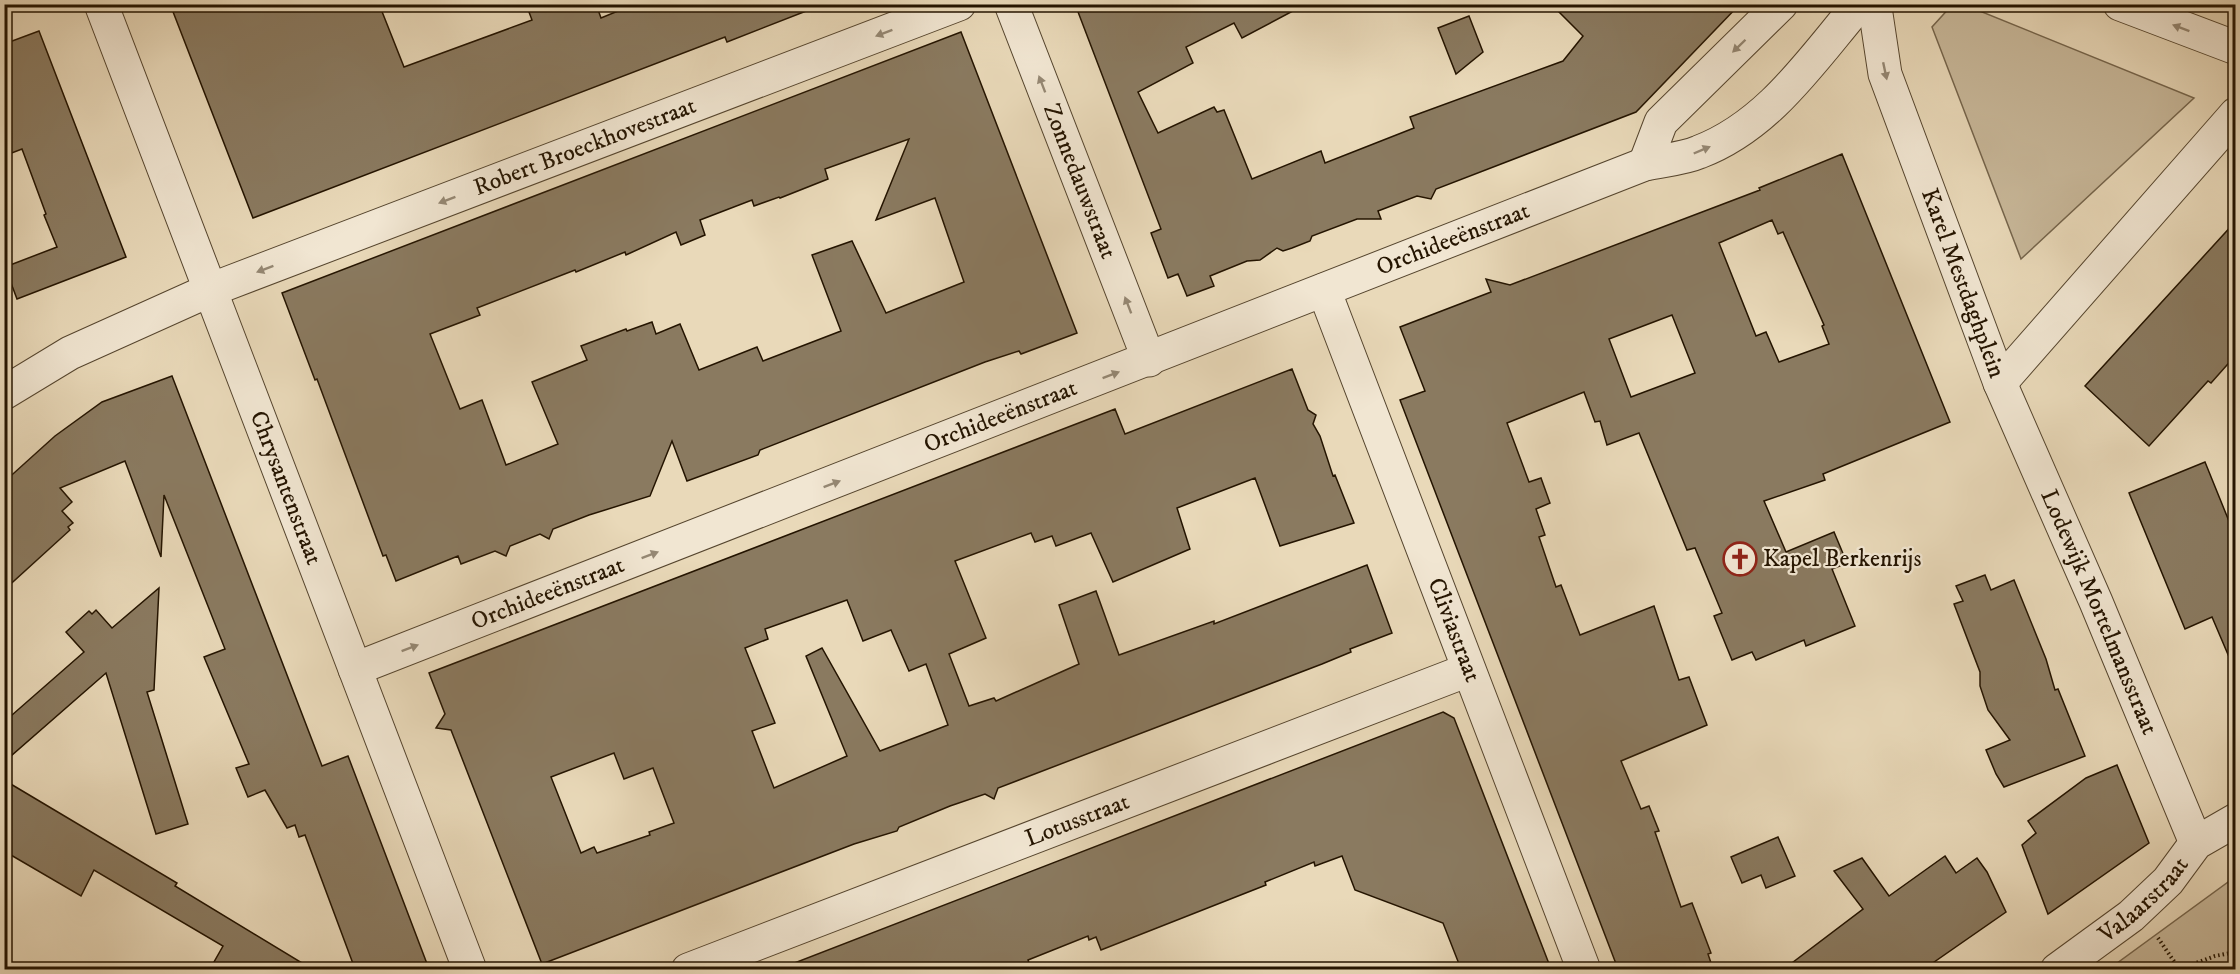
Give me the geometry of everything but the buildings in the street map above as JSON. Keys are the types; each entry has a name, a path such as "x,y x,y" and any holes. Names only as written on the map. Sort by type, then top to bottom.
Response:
{"street":[{"name":"Chrysantenstraat","path":"101,4 470,969"},
{"name":"Robert Broeckhovestraat","path":"4,393 70,353 210,290 958,4"},
{"name":"Zonnedauwstraat","path":"1011,4 1149,360"},
{"path":"1645,164 1661,122 1781,4"},
{"path":"2120,4 2235,48"},
{"name":"Orchideeënstraat","path":"355,669 1645,164 1698,153 1743,130 1778,100 1864,9"},
{"name":"Karel Mestdaghplein","path":"1864,9 1885,74 2000,383 2235,114"},
{"name":"Cliviastraat","path":"1324,290 1584,969"},
{"name":"Lodewijk Mortelmansstraat","path":"2000,383 2096,602 2196,843"},
{"name":"Lotusstraat","path":"688,969 1468,670"},
{"path":"2196,843 2235,820"},
{"name":"Valaarstraat","path":"2057,969 2131,916 2168,881 2196,843"}],"path":[{"path":"2180,969 2215,956 2235,952"}],"shaded area":[{"path":"1952,5 1965,5 2194,98 2021,259 1932,27"},
{"path":"2235,877 2235,969 2109,969"}],"place":[{"name":"Kapel Berkenrijs","path":"1740,559"}]}
